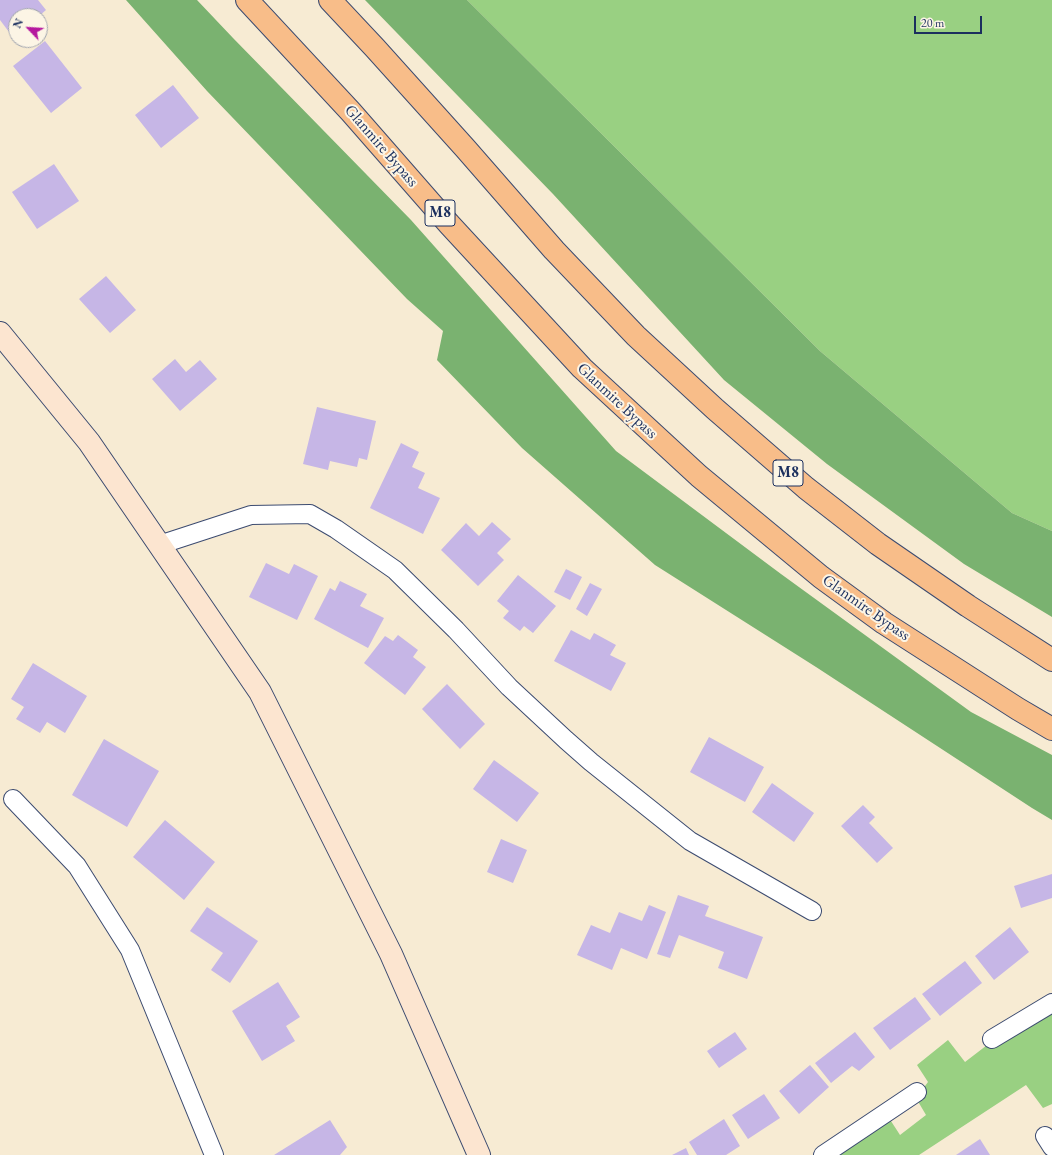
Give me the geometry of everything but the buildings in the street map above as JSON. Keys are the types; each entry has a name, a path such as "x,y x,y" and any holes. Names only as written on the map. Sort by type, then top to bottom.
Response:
{"highway":[{"name":"Glanmire Bypass","path":"247,0 351,112 454,230 582,368 699,476 821,577 884,623 1018,709 1052,729"},
{"name":"M8","path":"330,0 465,148 554,250 636,336 715,409 806,488 878,544 968,606 1052,660"}],"main road":[{"path":"0,333 89,442 260,692 391,954 479,1155"}],"street":[{"path":"159,545 251,515 310,514 336,529 395,570 456,630 509,687 566,740 591,762 690,841 812,910"},
{"path":"12,799 77,866 130,950 214,1155"},
{"path":"992,1039 1052,1003"},
{"path":"823,1155 917,1092"}],"green space":[{"path":"126,0 197,0 411,220 616,451 781,574 971,712 1052,755 1052,820 655,565 522,448 437,360 443,331 407,299 207,91"},
{"path":"365,0 467,0 820,351 1012,513 1052,531 1052,617 964,564 827,464 724,380 553,194"},
{"path":"467,0 1052,0 1052,531 1012,513 820,351"},
{"path":"1051,996 1052,1104 1043,1108 1026,1085 919,1155 833,1155 889,1118 900,1135 926,1115 916,1098 928,1082 917,1065 948,1040 965,1062"}]}
